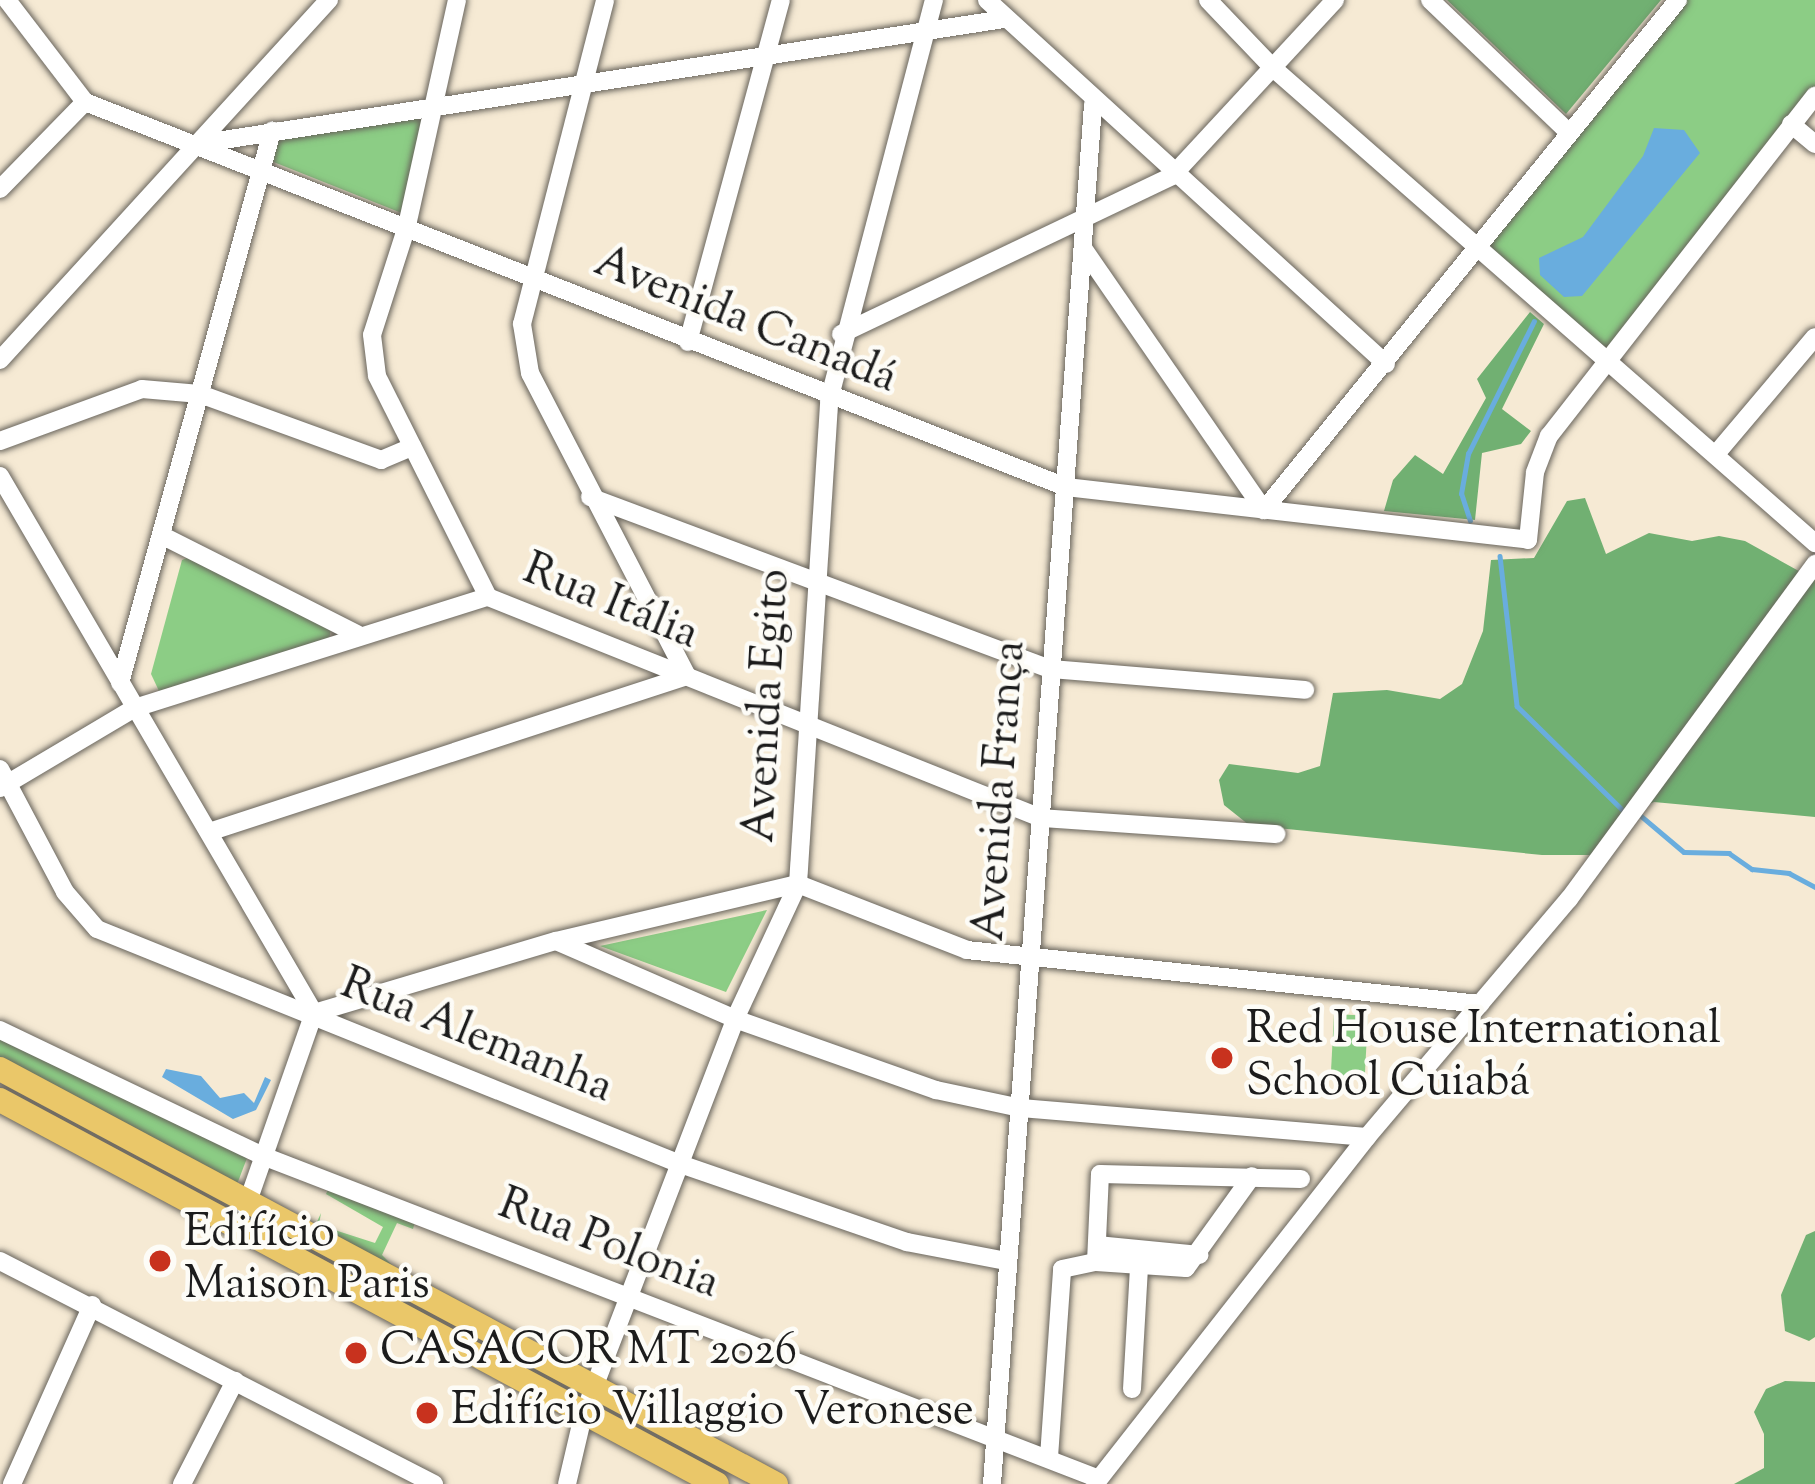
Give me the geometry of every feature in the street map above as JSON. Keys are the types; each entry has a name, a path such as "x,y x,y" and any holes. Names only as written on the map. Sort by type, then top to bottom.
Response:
{"main road":[{"path":"0,1069 246,1207 333,1266 583,1416 717,1484"},
{"path":"0,1100 776,1484"}],"street":[{"path":"0,159 7,182 85,103 7,0"},
{"path":"0,360 189,145 329,0"},
{"path":"457,0 407,226 372,335 376,376 488,597"},
{"path":"209,832 687,676 590,497 530,373 522,325 605,0"},
{"path":"688,342 781,0"},
{"name":"Avenida Egito","path":"567,1484 583,1416 629,1296 736,1019 798,884 830,400 842,334 934,0"},
{"path":"987,0 1093,105 1386,364"},
{"path":"1208,0 1273,68 1815,543"},
{"path":"842,334 1172,176 1335,0"},
{"path":"1430,0 1569,134"},
{"path":"1085,250 1264,510 1480,252 1678,0"},
{"path":"189,145 764,61 1004,20"},
{"path":"1604,361 1815,95"},
{"name":"Avenida Canadá","path":"85,103 407,226 830,400 1066,487 1528,540 1535,472 1549,436 1604,361"},
{"name":"Avenida França","path":"992,1484 1093,105"},
{"path":"1791,124 1815,144"},
{"path":"120,683 272,130"},
{"path":"1716,454 1815,337"},
{"path":"0,441 142,389 200,394 381,460 412,447"},
{"path":"0,476 314,1012"},
{"path":"590,497 1051,669 1305,690"},
{"path":"161,535 357,634"},
{"path":"996,1435 1097,1482 1367,1137 1633,813 1815,564"},
{"name":"Rua Itália","path":"3,780 136,709 357,634 488,597 1041,818 1276,834"},
{"name":"Rua Alemanha","path":"3,780 65,892 97,929 314,1012 680,1164 907,1242 1007,1261"},
{"path":"314,1012 556,941 798,884 968,950 1480,1004"},
{"path":"556,941 736,1019 937,1090 1021,1108 1367,1137"},
{"path":"246,1207 314,1012"},
{"name":"Rua Polonia","path":"0,1030 262,1156 996,1435"},
{"path":"1097,1254 1100,1174 1108,1170 1301,1179"},
{"path":"1097,1254 1139,1268 1186,1268 1200,1256 1252,1176"},
{"path":"1049,1457 1062,1269 1097,1254 1200,1256"},
{"path":"0,1261 434,1484"},
{"path":"1132,1389 1139,1268"},
{"path":"12,1484 92,1305"},
{"path":"182,1484 235,1381"},
{"path":"381,1484 391,1462"}],"green space":[{"path":"1447,0 1661,0 1566,114"},
{"path":"1685,0 1815,0 1815,90 1603,354 1487,249"},
{"path":"429,112 404,214 271,161 276,134"},
{"path":"1530,312 1544,324 1502,409 1531,431 1521,444 1482,453 1475,520 1384,511 1393,480 1415,455 1443,474 1486,398 1477,379"},
{"path":"1585,498 1606,554 1649,533 1692,541 1719,536 1745,541 1815,580 1815,817 1654,802 1630,812 1601,855 1542,855 1249,825 1224,805 1219,780 1229,764 1298,773 1320,766 1333,693 1387,690 1440,699 1462,684 1483,631 1491,560 1534,558 1567,501"},
{"path":"192,556 331,627 329,641 159,691 151,674 182,560"},
{"path":"767,910 726,992 600,946"},
{"path":"1334,1014 1368,1016 1365,1079 1331,1077"},
{"path":"0,1038 247,1158 236,1187 0,1066"},
{"path":"329,1187 415,1222 413,1229 397,1223 382,1255 394,1267 315,1226 321,1213 319,1225 375,1243 383,1227 326,1194"},
{"path":"1815,1231 1815,1337 1809,1341 1785,1331 1781,1295 1806,1235"},
{"path":"1785,1381 1815,1382 1815,1484 1734,1484 1764,1468 1764,1434 1754,1412 1766,1389"}],"water":[{"path":"1654,128 1684,130 1700,153 1582,296 1564,297 1540,275 1539,258 1583,237 1643,156"},
{"path":"166,1069 201,1076 220,1098 244,1093 254,1103 265,1077 271,1080 256,1110 233,1119 162,1077"}],"waterway":[{"path":"1470,521 1461,494 1468,454 1534,321"},
{"path":"1500,556 1517,706 1624,811"},
{"path":"1640,815 1684,852 1729,853 1752,869 1789,873 1815,887"}],"place":[{"name":"Red House International School Cuiabá","path":"1222,1058"},
{"name":"Edifício Maison Paris","path":"160,1261"},
{"name":"CASACOR MT 2026","path":"356,1353"},
{"name":"Edifício Villaggio Veronese","path":"427,1413"}]}
